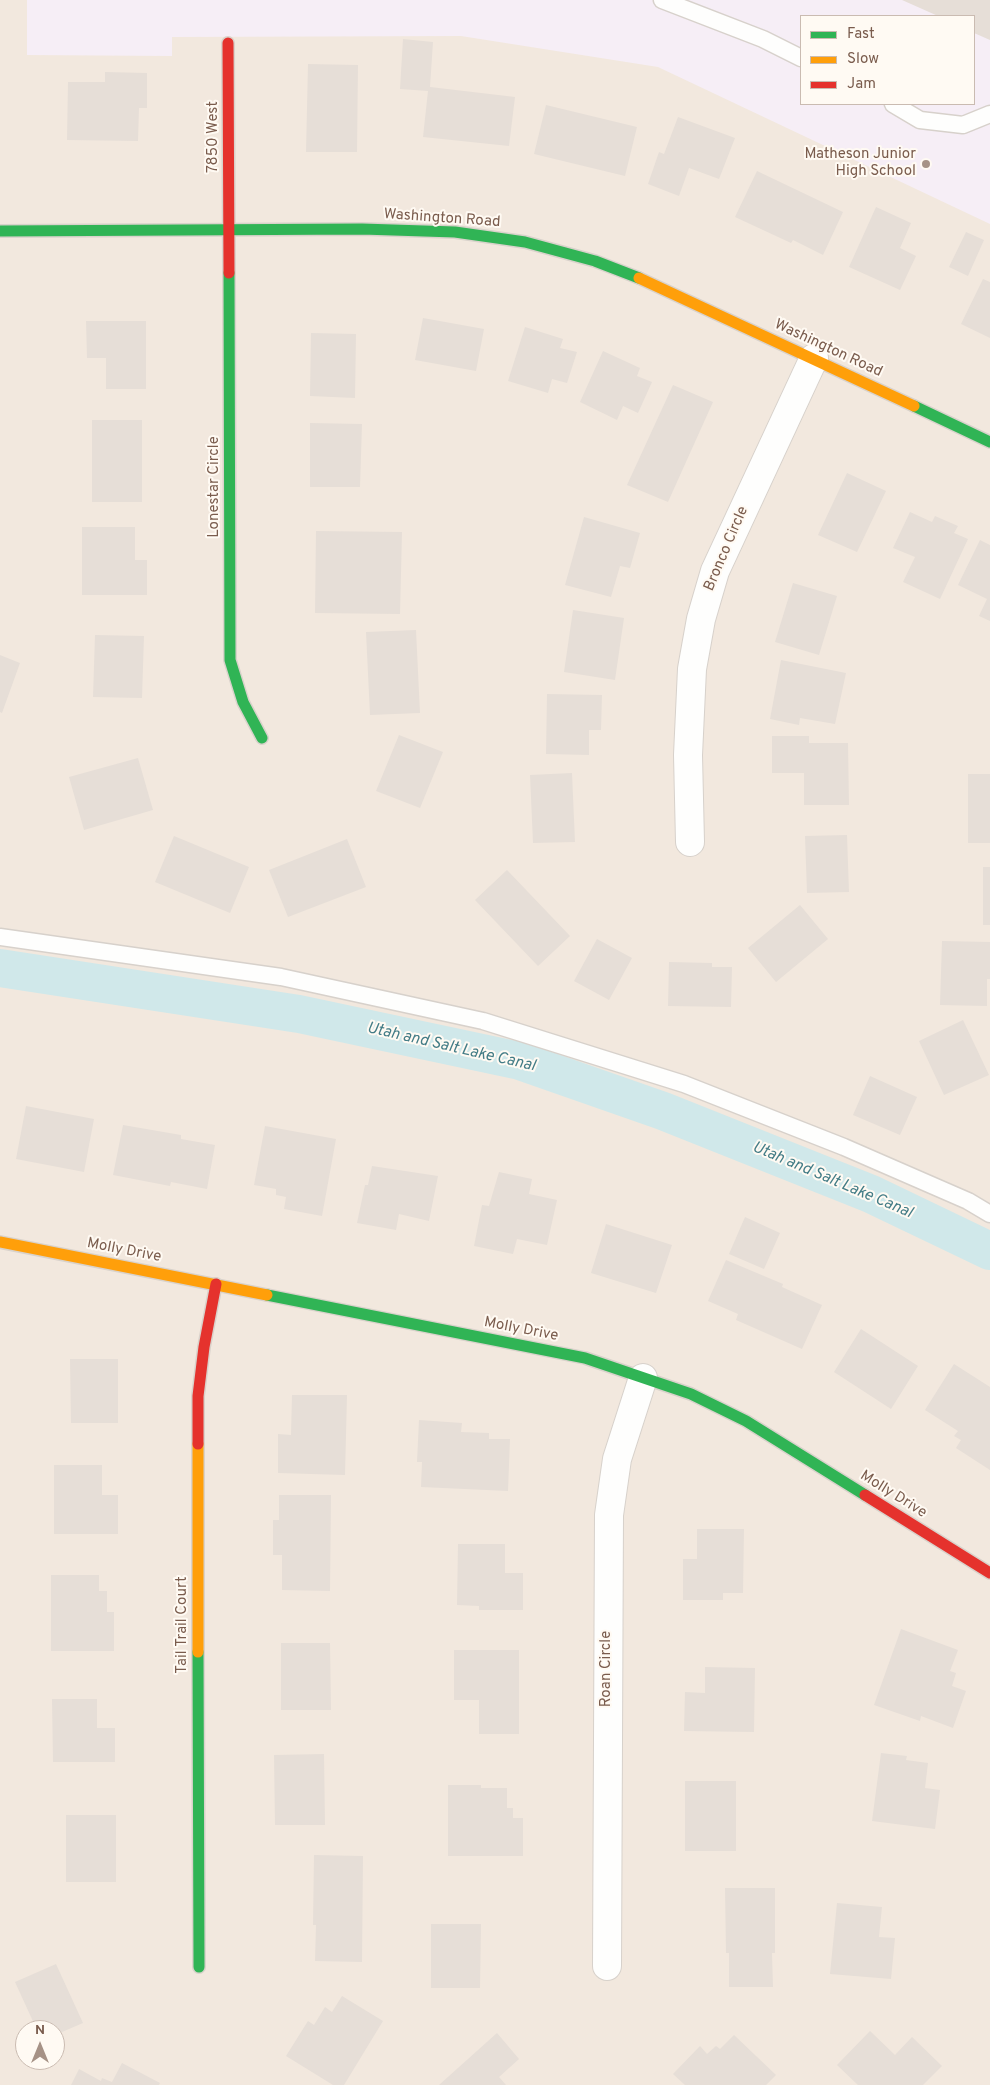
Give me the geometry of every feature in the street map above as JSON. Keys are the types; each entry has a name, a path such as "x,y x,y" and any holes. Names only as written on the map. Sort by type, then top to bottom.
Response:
{"street":[{"name":"7850 West","path":"228,43 229,230"},
{"name":"Washington Road","path":"0,232 362,229 456,232 525,242 595,261 661,287 990,442"},
{"name":"Lonestar Circle","path":"229,230 230,660 243,702 262,738"},
{"name":"Bronco Circle","path":"690,842 688,755 691,678 701,618 715,571 814,358"},
{"name":"Molly Drive","path":"0,1242 585,1358 691,1394 746,1421 990,1573"},
{"name":"Tail Trail Court","path":"199,1967 198,1396 204,1347 216,1284"},
{"name":"Roan Circle","path":"607,1966 609,1514 617,1458 643,1378"}],"lane":[{"path":"662,0 763,39 800,58"},
{"path":"894,105 920,120 963,125 990,114"},
{"path":"0,937 280,977 483,1021 693,1088 844,1147 968,1201 990,1214"}],"shaded area":[{"path":"0,0 990,0 990,2085 0,2085"},
{"name":"Matheson Junior High School","path":"27,0 990,0 990,224 658,67 461,36 172,37 172,56 27,55"}],"building":[{"path":"902,0 990,0 990,40 975,33 975,15 936,15"},
{"path":"403,39 433,42 430,87 515,97 509,146 423,137 428,91 400,89"},
{"path":"308,64 358,65 357,152 306,152"},
{"path":"105,72 147,73 147,108 139,108 138,141 67,140 68,82 105,82"},
{"path":"546,105 637,127 625,176 534,154"},
{"path":"678,117 735,138 719,179 689,168 679,196 648,184 659,152 664,154"},
{"path":"757,171 843,212 823,255 793,240 791,243 735,217"},
{"path":"876,207 911,223 900,248 916,256 900,290 849,267"},
{"path":"966,232 984,240 968,276 949,267"},
{"path":"983,279 990,282 990,338 961,324"},
{"path":"423,318 484,329 476,371 415,360"},
{"path":"86,321 146,321 146,389 106,389 106,358 87,358"},
{"path":"525,327 563,339 560,348 577,352 567,383 552,379 548,393 508,381"},
{"path":"311,333 356,334 355,398 310,396"},
{"path":"603,351 640,368 637,376 652,382 638,413 623,406 617,420 580,402"},
{"path":"673,385 713,402 668,502 627,485"},
{"path":"92,420 142,420 142,502 92,502"},
{"path":"310,423 362,424 360,487 310,487"},
{"path":"847,473 886,491 857,552 818,535"},
{"path":"910,512 932,522 935,516 958,526 954,533 968,539 940,599 903,582 915,557 893,548"},
{"path":"584,517 640,533 630,568 620,566 611,597 565,585"},
{"path":"82,527 135,527 135,560 147,560 147,595 82,595"},
{"path":"316,531 402,532 400,614 315,613"},
{"path":"980,540 990,545 990,621 979,616 987,599 958,585"},
{"path":"793,583 837,596 819,655 775,642"},
{"path":"573,610 624,618 615,680 564,672"},
{"path":"416,630 420,713 370,715 366,632"},
{"path":"95,635 144,636 142,698 93,697"},
{"path":"0,655 20,663 2,713 0,712"},
{"path":"781,660 846,673 835,724 800,718 799,725 770,719"},
{"path":"547,694 602,695 601,730 589,730 589,755 546,754"},
{"path":"399,735 443,752 420,808 376,791"},
{"path":"772,736 809,736 809,743 848,743 849,805 804,805 804,773 772,773"},
{"path":"138,758 153,810 84,830 69,777"},
{"path":"572,773 575,842 533,843 530,775"},
{"path":"968,774 990,774 990,843 968,843"},
{"path":"847,835 849,892 807,893 805,836"},
{"path":"174,836 249,867 230,913 155,882"},
{"path":"347,839 366,887 288,917 269,870"},
{"path":"983,867 990,867 990,925 983,925"},
{"path":"507,870 570,936 538,966 475,900"},
{"path":"800,905 828,939 776,982 748,948"},
{"path":"597,939 632,958 609,1000 574,981"},
{"path":"942,941 990,942 990,979 987,979 987,1006 940,1005"},
{"path":"669,962 712,963 712,967 732,967 731,1007 668,1006"},
{"path":"963,1020 989,1075 944,1095 919,1041"},
{"path":"870,1076 917,1097 900,1135 853,1115"},
{"path":"26,1106 94,1119 84,1172 16,1159"},
{"path":"123,1125 181,1135 181,1139 215,1145 207,1189 171,1182 170,1186 113,1175"},
{"path":"265,1126 336,1139 322,1216 284,1209 286,1197 276,1195 276,1189 254,1185"},
{"path":"372,1166 438,1176 429,1221 399,1214 396,1230 357,1223 365,1185 368,1185"},
{"path":"499,1172 532,1179 529,1194 557,1200 547,1245 517,1239 513,1254 474,1246 482,1205 489,1206"},
{"path":"745,1217 780,1233 764,1269 729,1254"},
{"path":"606,1224 672,1245 656,1293 591,1273"},
{"path":"726,1260 783,1284 782,1287 822,1305 802,1349 736,1320 738,1314 708,1301"},
{"path":"861,1329 918,1366 891,1409 834,1372"},
{"path":"70,1359 118,1359 118,1423 71,1423"},
{"path":"954,1364 990,1387 990,1470 956,1448 961,1440 954,1436 958,1431 925,1410"},
{"path":"292,1395 347,1395 345,1475 278,1473 278,1434 291,1435"},
{"path":"419,1420 462,1423 461,1432 489,1433 489,1439 510,1439 508,1491 421,1487 422,1462 417,1462"},
{"path":"54,1465 102,1465 102,1495 118,1495 118,1534 54,1534"},
{"path":"279,1495 331,1495 330,1591 282,1590 282,1555 273,1555 273,1520 279,1520"},
{"path":"697,1529 744,1529 743,1593 723,1593 723,1600 683,1600 683,1559 697,1559"},
{"path":"458,1544 505,1544 505,1573 523,1573 523,1610 479,1610 479,1606 457,1605"},
{"path":"51,1575 99,1575 99,1591 107,1591 107,1612 114,1612 114,1651 51,1651"},
{"path":"901,1629 958,1650 950,1671 956,1673 952,1686 966,1691 953,1728 921,1716 920,1721 874,1705"},
{"path":"281,1643 330,1643 331,1710 281,1710"},
{"path":"454,1650 519,1650 519,1734 479,1734 479,1700 454,1700"},
{"path":"705,1667 755,1668 754,1732 684,1731 685,1692 705,1693"},
{"path":"52,1699 97,1699 97,1728 115,1728 115,1762 53,1762"},
{"path":"881,1753 907,1756 906,1760 928,1763 925,1788 940,1790 935,1829 872,1821"},
{"path":"324,1754 325,1825 275,1825 274,1755"},
{"path":"685,1781 736,1781 736,1851 685,1851"},
{"path":"448,1785 481,1785 481,1788 507,1788 507,1808 513,1808 513,1818 523,1818 523,1856 448,1856"},
{"path":"66,1815 116,1815 116,1882 66,1882"},
{"path":"314,1855 363,1856 362,1962 315,1961 316,1925 313,1925"},
{"path":"725,1888 775,1888 775,1953 772,1953 773,1987 729,1987 729,1953 726,1953"},
{"path":"837,1903 882,1907 879,1937 895,1938 891,1979 830,1974"},
{"path":"431,1924 481,1924 480,1988 431,1988"},
{"path":"56,1964 83,2023 65,2031 65,2020 32,2020 15,1982"},
{"path":"342,1996 383,2021 344,2085 333,2085 286,2056 308,2021 314,2025 325,2007 332,2012"},
{"path":"870,2031 895,2055 912,2037 942,2066 923,2085 858,2085 837,2065"},
{"path":"497,2033 519,2059 499,2077 506,2085 439,2085"},
{"path":"734,2035 776,2075 766,2085 685,2085 673,2074 700,2046 707,2054 716,2046 720,2049"},
{"path":"122,2063 160,2083 159,2085 71,2085 79,2069 101,2081 102,2078 112,2082"}],"waterway":[{"name":"Utah and Salt Lake Canal","path":"0,968 299,1014 520,1061 663,1111 871,1194 990,1251"}],"traffic: fast":[{"path":"0,231 362,229 455,232 525,242 595,261 639,278"},
{"path":"229,273 230,660 243,702 262,738"},
{"path":"914,406 990,442"},
{"path":"267,1295 585,1358 691,1394 746,1421 865,1495"},
{"path":"198,1652 199,1967"}],"traffic: slow":[{"path":"639,278 914,406"},
{"path":"0,1242 267,1295"},
{"path":"198,1444 198,1652"}],"traffic: jam":[{"path":"228,43 229,273"},
{"path":"198,1444 198,1396 204,1347 216,1284"},
{"path":"865,1495 990,1573"}],"place":[{"name":"Matheson Junior High School","path":"926,164"}]}
